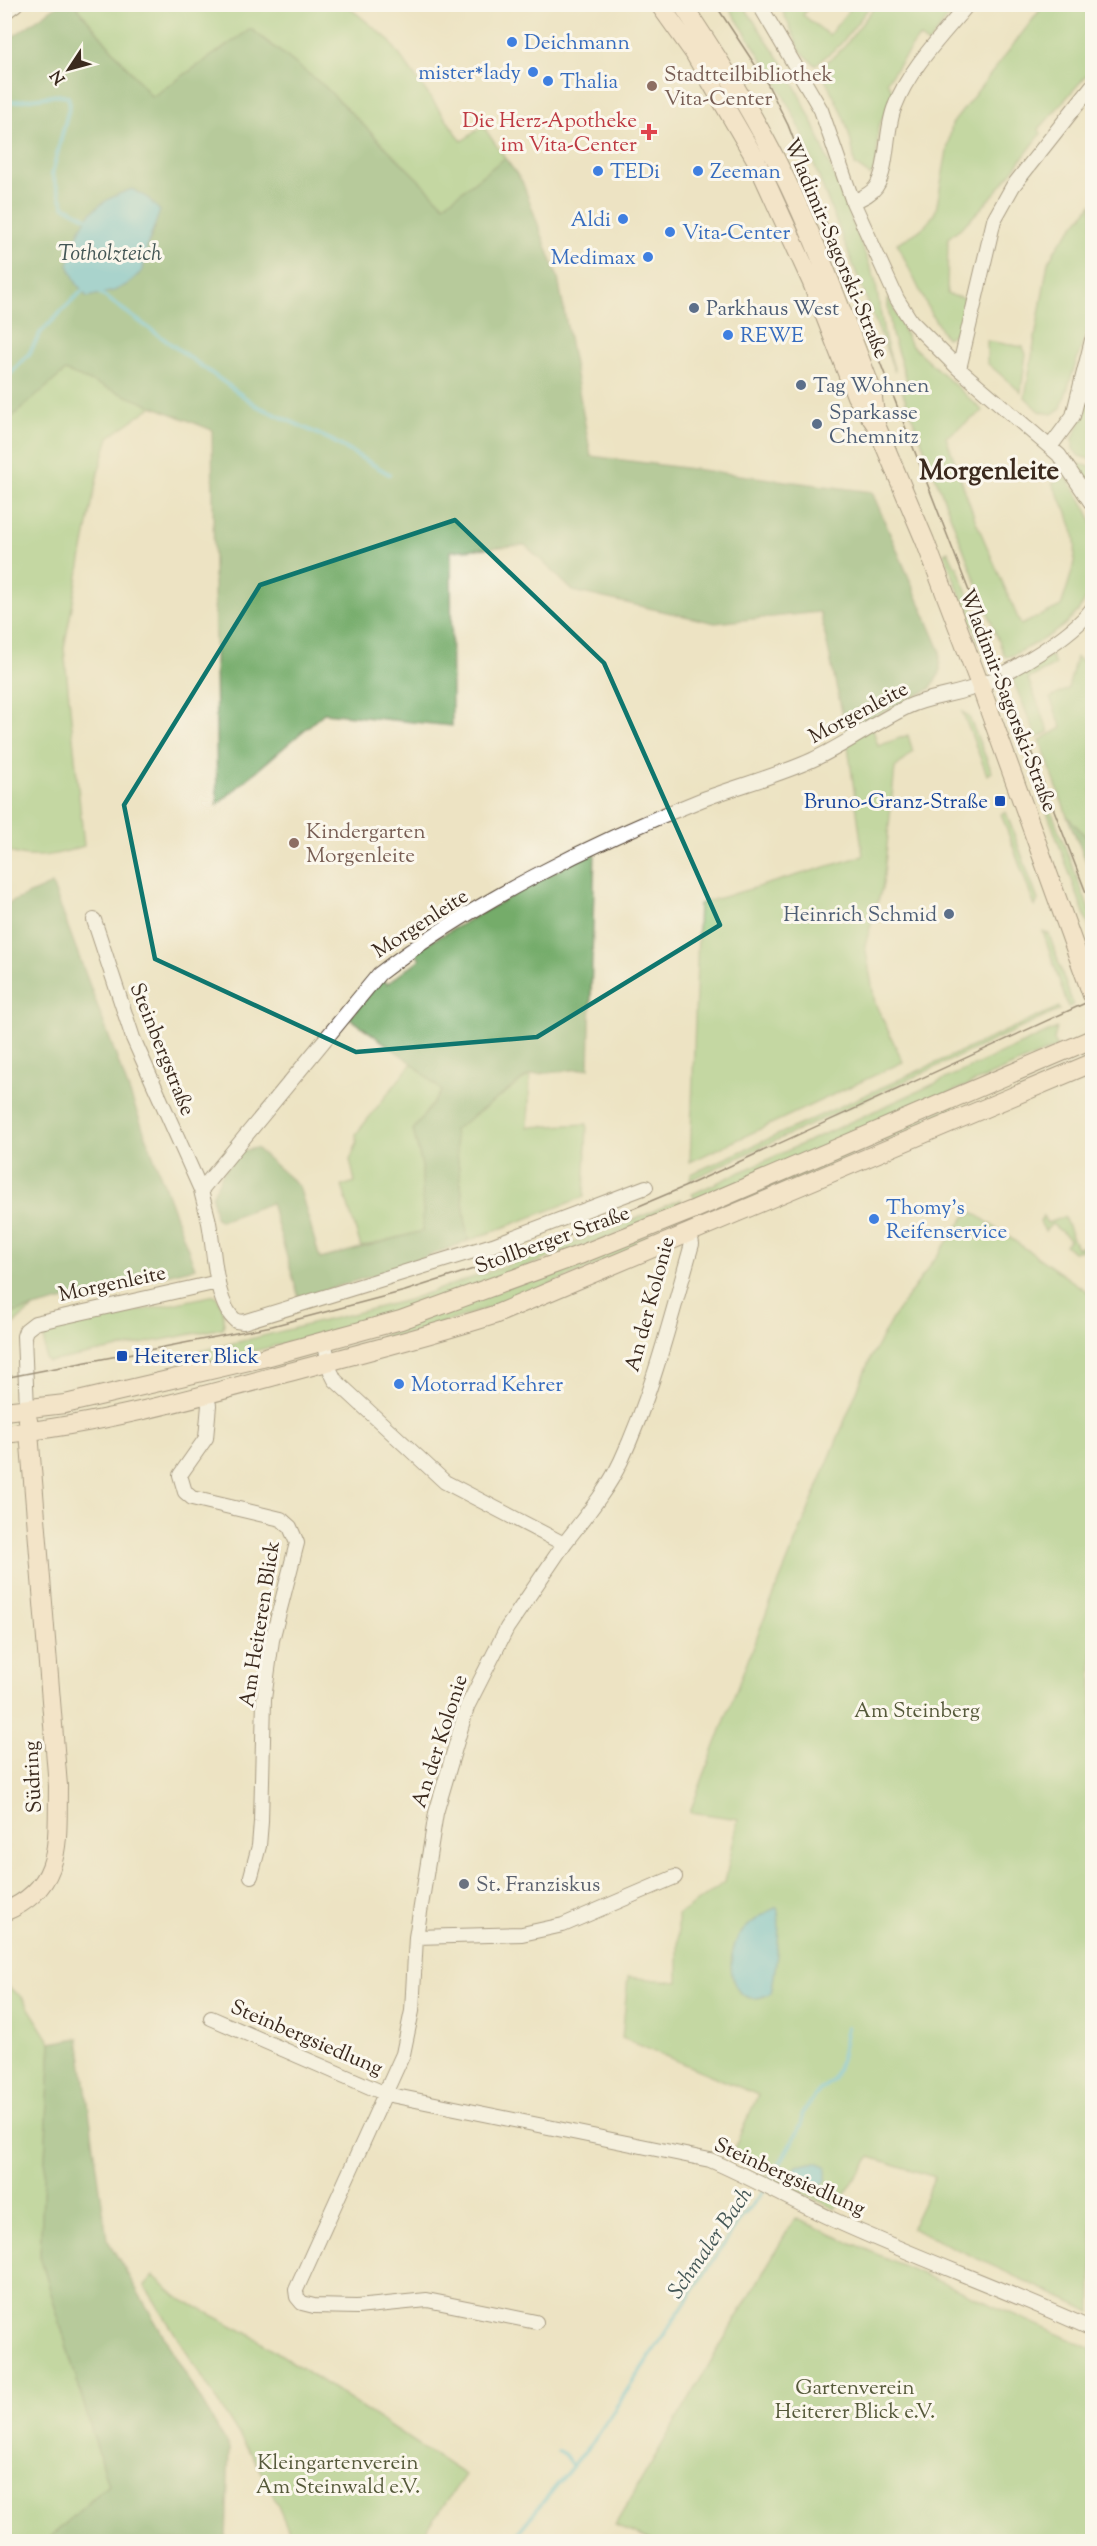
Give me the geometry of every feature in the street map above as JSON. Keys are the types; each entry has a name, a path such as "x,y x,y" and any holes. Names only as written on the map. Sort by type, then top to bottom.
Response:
{"main road":[{"name":"Wladimir-Sagorski-Straße","path":"659,4 694,53 755,158 812,283 856,396 876,424 925,541 980,685 1092,995"},
{"name":"Wladimir-Sagorski-Straße","path":"682,4 728,74 765,138 797,204 872,390 876,424"},
{"name":"Stollberger Straße","path":"4,1411 65,1404 401,1320 675,1217 1092,1039"},
{"path":"4,1434 70,1425 206,1395 423,1338 494,1315 1092,1063"},
{"name":"Südring","path":"4,1912 24,1902 42,1888 53,1863 57,1835 57,1786 27,1409"}],"street":[{"path":"4,13 16,4"},
{"path":"759,4 821,110 853,202 902,306 912,321 959,369 1050,447 1076,477 1092,504"},
{"path":"768,16 777,4"},
{"path":"853,202 868,195 876,187 881,175 894,107 907,82 923,58 968,4"},
{"path":"959,369 994,220 1013,186 1092,86"},
{"path":"1050,447 1072,416 1092,340"},
{"path":"980,685 1051,645 1085,619 1092,609"},
{"name":"Morgenleite","path":"201,1190 379,974 412,948 522,883 638,827 700,800 812,760 877,722 910,706 980,685"},
{"name":"Steinbergstraße","path":"94,920 133,1038 201,1190"},
{"name":"Stollberger Straße","path":"219,1282 226,1309 236,1321 243,1322 493,1245 646,1186"},
{"path":"201,1190 219,1282"},
{"name":"An der Kolonie","path":"416,1937 436,1813 467,1707 507,1628 564,1544 588,1514 620,1462 660,1355 692,1244 690,1233"},
{"name":"Morgenleite","path":"27,1409 24,1336 26,1330 34,1323 118,1302 219,1282"},
{"path":"324,1341 328,1362 335,1380 445,1482 564,1544"},
{"name":"Am Heiteren Blick","path":"206,1395 209,1405 206,1438 180,1475 185,1492 192,1498 281,1520 290,1527 297,1543 272,1640 264,1699 259,1846 251,1876"},
{"path":"416,1937 532,1932 562,1925 675,1877"},
{"name":"Steinbergsiedlung","path":"416,1937 412,2011 403,2054 296,2290 297,2297 302,2303 314,2306 357,2307 427,2300 536,2322"},
{"name":"Steinbergsiedlung","path":"211,2018 386,2094 710,2160 833,2220 1029,2300 1092,2329"}],"highlighted area":[{"path":"455,520 604,663 720,925 537,1037 356,1052 155,959 124,805 260,585"}],"green space":[{"path":"735,4 743,5 787,70 813,123 875,279 885,339 895,372 798,124 775,79 730,9"},
{"path":"58,5 75,5 152,97 251,29 324,86 444,205 505,158 522,181 558,278 591,456 872,492 940,650 940,673 930,689 846,731 820,612 715,623 573,591 525,545 451,551 452,726 324,713 217,805 212,430 65,371 5,423 4,43","holes":["155,228 147,246 143,270 128,284 87,297 77,284 68,265"]},
{"path":"75,5 346,5 388,39 462,141 483,126 505,158 444,205 324,86 251,29 152,97"},
{"path":"789,5 810,5 803,15 829,35 853,5 871,5 840,45 815,65 801,51 783,12"},
{"path":"876,5 958,5 928,44 919,37 887,81 894,94 878,128 877,161 871,176 855,165 843,115 819,69 843,48"},
{"path":"1044,5 1092,5 1092,69 1039,129 1041,134 998,189 975,215 948,238 947,294 970,300 960,328 946,338 930,312 897,243 920,230 936,210 952,124"},
{"path":"1092,204 1092,315 1061,408 1052,414 1039,411 1025,397 1048,262 1059,244"},
{"path":"889,299 910,344 983,411 946,437 975,519 1021,625 1061,606 1072,570 1075,556 1073,531 1052,483 1066,477 1090,516 1094,540 1093,564 1083,604 1077,613 1060,628 1011,656 1005,657 901,388 908,384 892,335 887,300"},
{"path":"987,341 1023,347 1026,354 1021,392 987,363"},
{"path":"1092,368 1092,460 1079,456 1073,449 1073,438 1085,412"},
{"path":"65,371 153,406 109,437 98,473 64,648 84,846 44,856 25,856 5,850 4,423"},
{"path":"1074,464 1092,467 1092,490"},
{"path":"948,551 957,566 991,656 985,652 978,641 944,553"},
{"path":"1051,655 1055,665 1028,679 1049,732 1037,738 1013,680"},
{"path":"1092,655 1092,843 1067,816 1040,740 1062,728 1050,698 1068,689 1076,657 1085,663"},
{"path":"1007,695 1092,917 1092,935 1005,697"},
{"path":"962,711 969,717 992,772 987,775"},
{"path":"870,719 878,746 908,735 913,752 895,768 883,884 865,945 875,1003 903,1062 690,1162 699,904 863,856 846,731"},
{"path":"1006,812 1038,900 1035,907 1001,814"},
{"path":"1067,816 1092,843 1092,875"},
{"path":"595,849 589,1068 529,1075 454,1130 468,1241 391,1270 299,1298 271,1203 220,1221 215,1217 212,1196 223,1172 241,1151 256,1148 299,1186 320,1259 423,1231 422,1166 413,1130 442,1091 412,1063 350,1018 382,978 387,984 420,959 414,951"},
{"path":"52,884 195,1268 5,1315 5,905"},
{"path":"1043,932 1049,934 1073,1005 1068,1007"},
{"path":"1059,1007 1060,1010 690,1180 691,1174"},
{"path":"1057,1028 1054,1040 1057,1047 696,1201 692,1194"},
{"path":"412,1063 442,1091 413,1130 422,1166 423,1231 361,1247 342,1186 355,1182 350,1160 357,1143 356,1134"},
{"path":"530,1075 528,1127 587,1124 584,1197 468,1241 454,1130"},
{"path":"954,1105 956,1109 705,1220 702,1213"},
{"path":"681,1199 681,1206 638,1226 383,1318 196,1366 193,1353 408,1300 618,1227"},
{"name":"Am Steinberg","path":"973,1212 1092,1295 1092,2312 911,2228 935,2177 870,2157 835,2209 730,2157 758,2095 622,2038 628,1977 678,1982 678,1915 725,1882 738,1819 690,1812 751,1651 869,1361 893,1317 965,1217"},
{"path":"1043,1216 1047,1223 1064,1217 1077,1248 1085,1246 1084,1250 1073,1252 1065,1245 1070,1239 1052,1224 1045,1231 1040,1222"},
{"path":"693,1218 696,1223 518,1298 420,1331 335,1352 374,1340 400,1327"},
{"path":"215,1295 223,1311 223,1328 48,1362 45,1359 44,1338 54,1329"},
{"path":"34,1308 11,1329 7,1343 8,1375 5,1375 5,1315"},
{"path":"4,1984 22,1997 51,2043 40,2256 108,2485 46,2541 5,2541"},
{"path":"79,2038 107,2239 229,2448 226,2541 46,2541 108,2485 40,2256 51,2043"},
{"name":"Gartenverein Heiterer Blick e.V.","path":"795,2218 1092,2349 1092,2541 654,2542 615,2525"},
{"name":"Kleingartenverein Am Steinwald e.V.","path":"154,2276 177,2297 251,2335 465,2475 419,2541 293,2541 267,2480 145,2286"}],"water":[{"name":"Totholzteich","path":"132,189 148,198 160,211 147,246 143,270 128,284 114,291 87,297 77,284 68,265 77,237 88,216 96,208 105,201"},
{"path":"777,1907 778,1937 771,1993 757,1998 746,1997 734,1982 731,1970 734,1946 747,1927"},
{"path":"816,2162 826,2166 826,2181 810,2189 793,2182 796,2166"}],"waterway":[{"path":"4,103 59,95 68,97 70,104 52,174 64,206 87,218"},
{"path":"4,376 9,375 29,354 41,332 82,291"},
{"path":"100,293 257,406 331,440 389,474"},
{"name":"Schmaler Bach","path":"769,2183 802,2124 802,2113 819,2091 833,2080 841,2058 847,2027"},
{"name":"Schmaler Bach","path":"510,2542 595,2439 741,2218 765,2190"},
{"name":"Schmaler Bach","path":"558,2451 564,2454 572,2465"}],"tram line":[{"path":"715,4 767,83 788,125 1092,908"},
{"path":"4,1378 272,1326 405,1291 542,1247 684,1187 1092,1000"}],"place":[{"name":"Deichmann","path":"512,42"},
{"name":"mister*lady","path":"533,72"},
{"name":"Thalia","path":"548,81"},
{"name":"Stadtteilbibliothek Vita-Center","path":"652,86"},
{"name":"Die Herz-Apotheke im Vita-Center","path":"649,132"},
{"name":"TEDi","path":"598,171"},
{"name":"Zeeman","path":"698,171"},
{"name":"Aldi","path":"623,219"},
{"name":"Vita-Center","path":"670,232"},
{"name":"Medimax","path":"648,257"},
{"name":"Parkhaus West","path":"694,308"},
{"name":"REWE","path":"728,335"},
{"name":"Tag Wohnen","path":"801,385"},
{"name":"Sparkasse Chemnitz","path":"817,424"},
{"name":"Bruno-Granz-Straße","path":"1000,801"},
{"name":"Kindergarten Morgenleite","path":"294,843"},
{"name":"Heinrich Schmid","path":"949,914"},
{"name":"Thomy's Reifenservice","path":"874,1219"},
{"name":"Heiterer Blick","path":"122,1356"},
{"name":"Motorrad Kehrer","path":"399,1384"},
{"name":"St. Franziskus","path":"464,1884"}],"district":[{"name":"Morgenleite","path":"989,470"}]}
